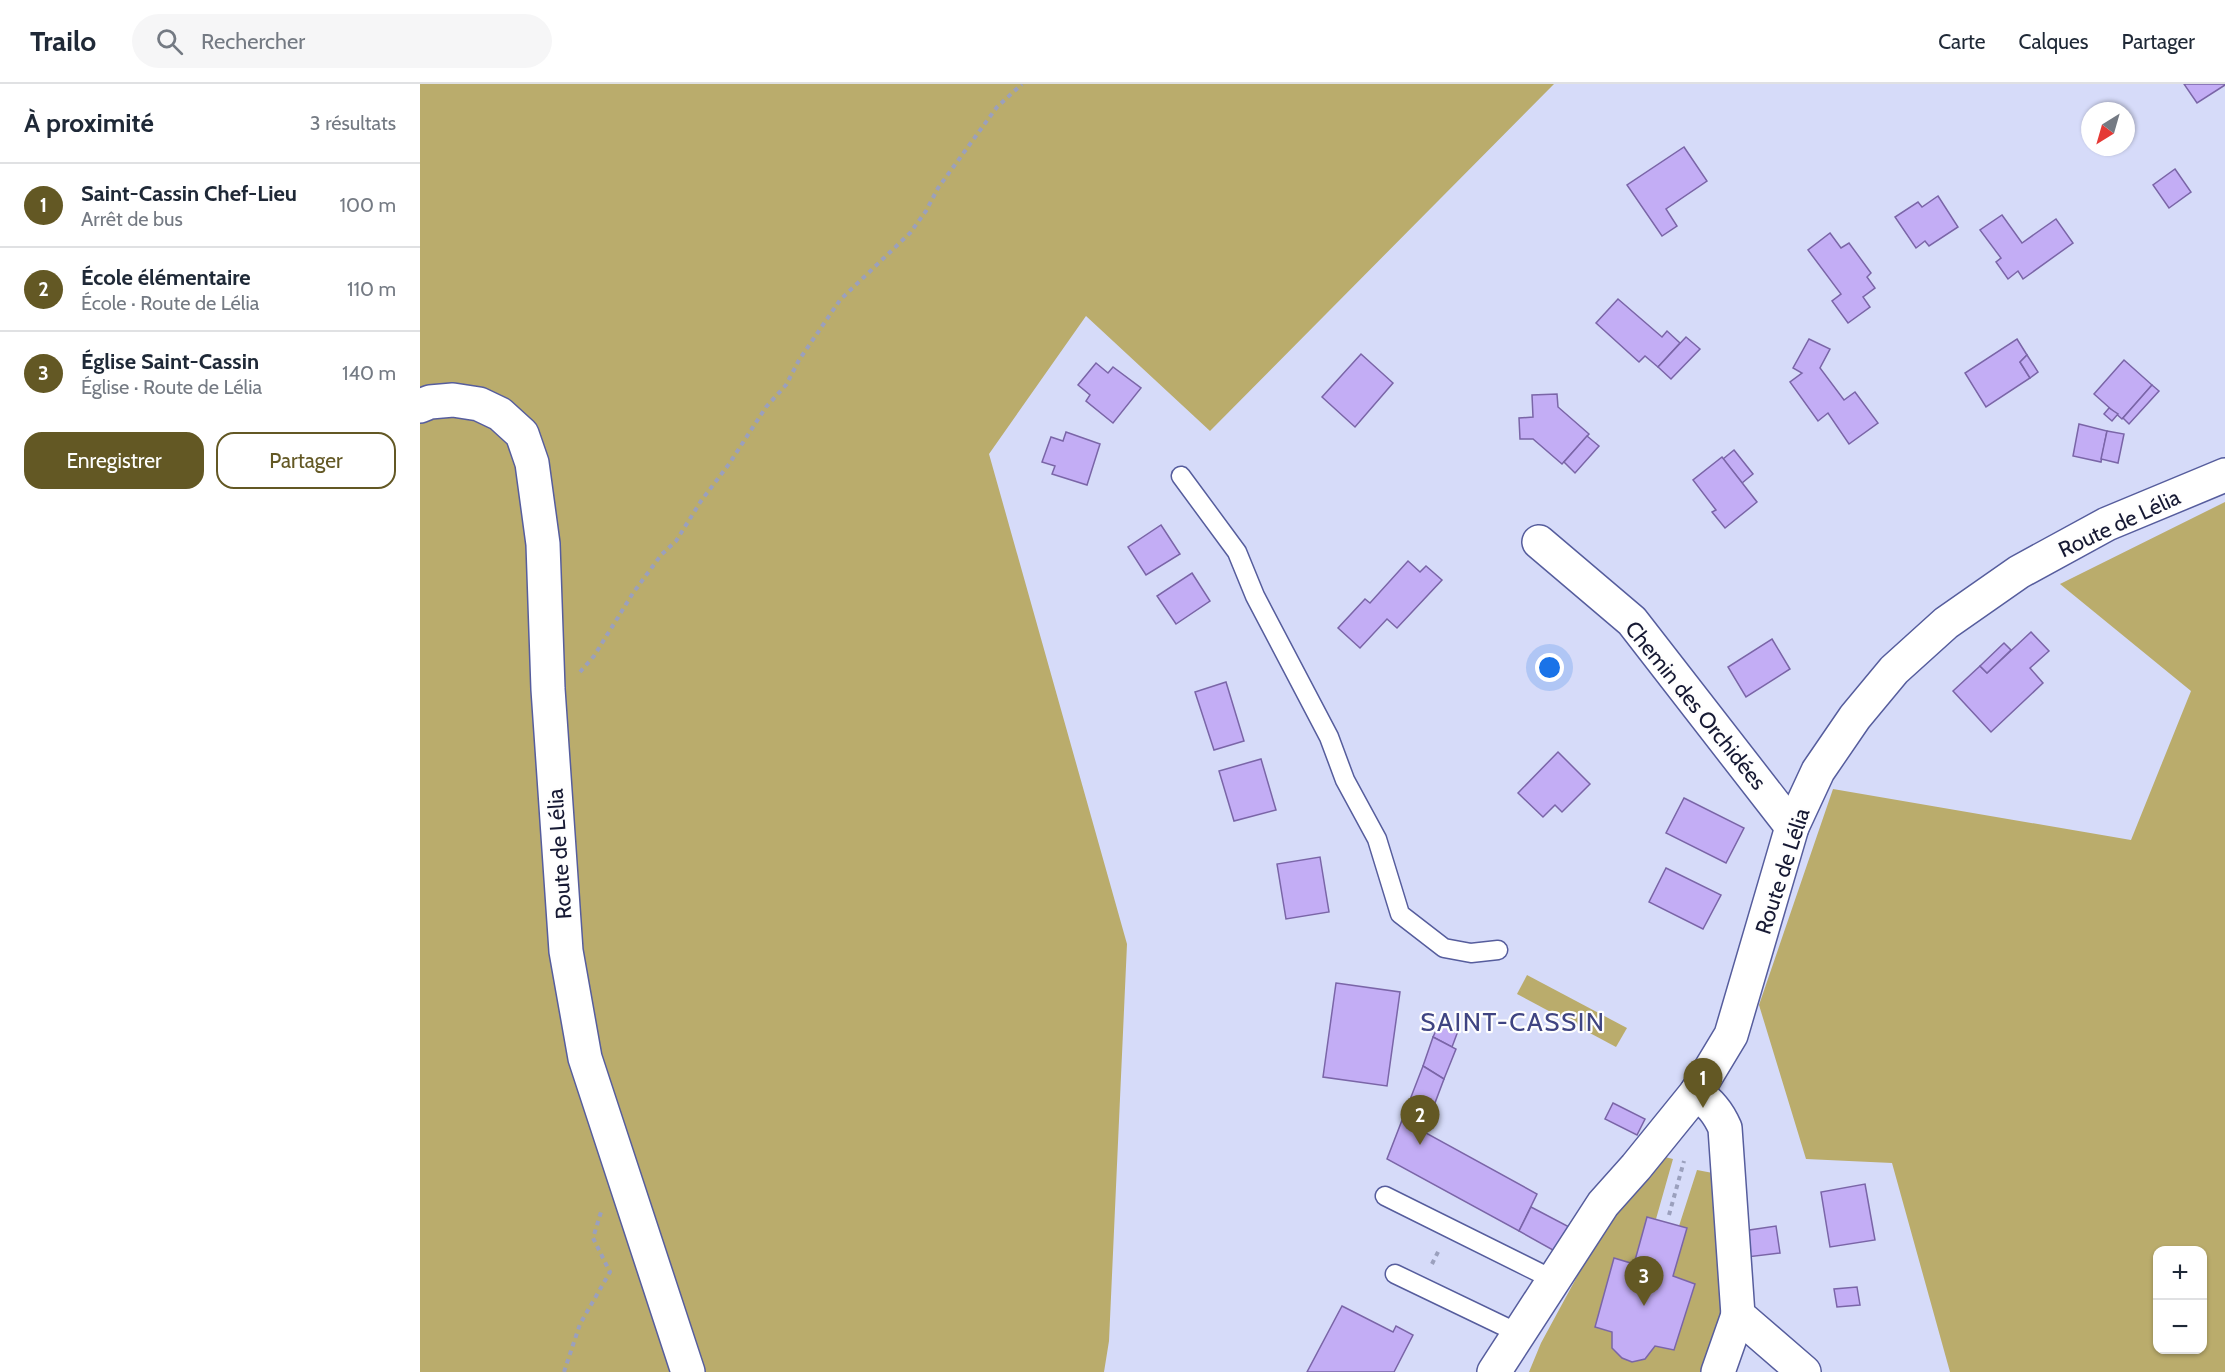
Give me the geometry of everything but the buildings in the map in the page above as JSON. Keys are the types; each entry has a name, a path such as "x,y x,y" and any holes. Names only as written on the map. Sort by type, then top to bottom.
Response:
{"street":[{"name":"Route de Lélia","path":"420,406 430,402 453,400 479,404 500,414 522,434 532,463 543,544 548,689 566,951 585,1058 688,1372"},
{"name":"Route de Lélia","path":"1494,1372 1603,1204 1696,1093 1731,1035 1792,827 1818,771 1855,717 1894,670 1946,623 2019,572 2107,524 2225,475"},
{"name":"Chemin des Orchidées","path":"1539,542 1632,621 1792,827"},
{"path":"1696,1093 1711,1104 1725,1128 1738,1315 1718,1372"},
{"path":"1738,1315 1804,1372"}],"lane":[{"path":"1181,476 1237,552 1255,596 1329,737 1345,780 1377,839 1400,914 1444,948 1471,953 1498,950"},
{"path":"1385,1196 1554,1280"},
{"path":"1395,1274 1520,1334"}],"path":[{"path":"548,689 572,681 594,656 633,593 661,555 676,541 766,407 786,385 799,360 840,300 910,233 926,211 938,188 992,114 1022,84"},
{"path":"564,1372 580,1324 610,1272 593,1238 601,1211 647,1243"},
{"path":"1421,1287 1450,1228"}],"shaded area":[{"path":"420,84 1554,84 1210,431 1086,316 989,454 1127,944 1109,1341 1104,1372 420,1372"},
{"path":"2225,502 2225,1372 1950,1372 1892,1163 1806,1159 1759,1005 1833,789 2131,840 2191,691 2060,584"},
{"path":"1527,975 1627,1028 1616,1047 1517,994"},
{"path":"1661,1156 1673,1159 1656,1219 1647,1217 1634,1264 1614,1259 1595,1327 1612,1332 1612,1348 1629,1361 1639,1360 1655,1346 1674,1350 1694,1284 1673,1276 1687,1228 1679,1226 1697,1170 1718,1174 1726,1296 1702,1372 1529,1372 1541,1343 1611,1214"}],"place":[{"name":"Saint-Cassin Chef-Lieu","path":"1703,1108"},
{"name":"École élémentaire","path":"1420,1145"},
{"name":"Église Saint-Cassin","path":"1644,1306"}],"district":[{"name":"SAINT-CASSIN","path":"1513,1022"}]}
